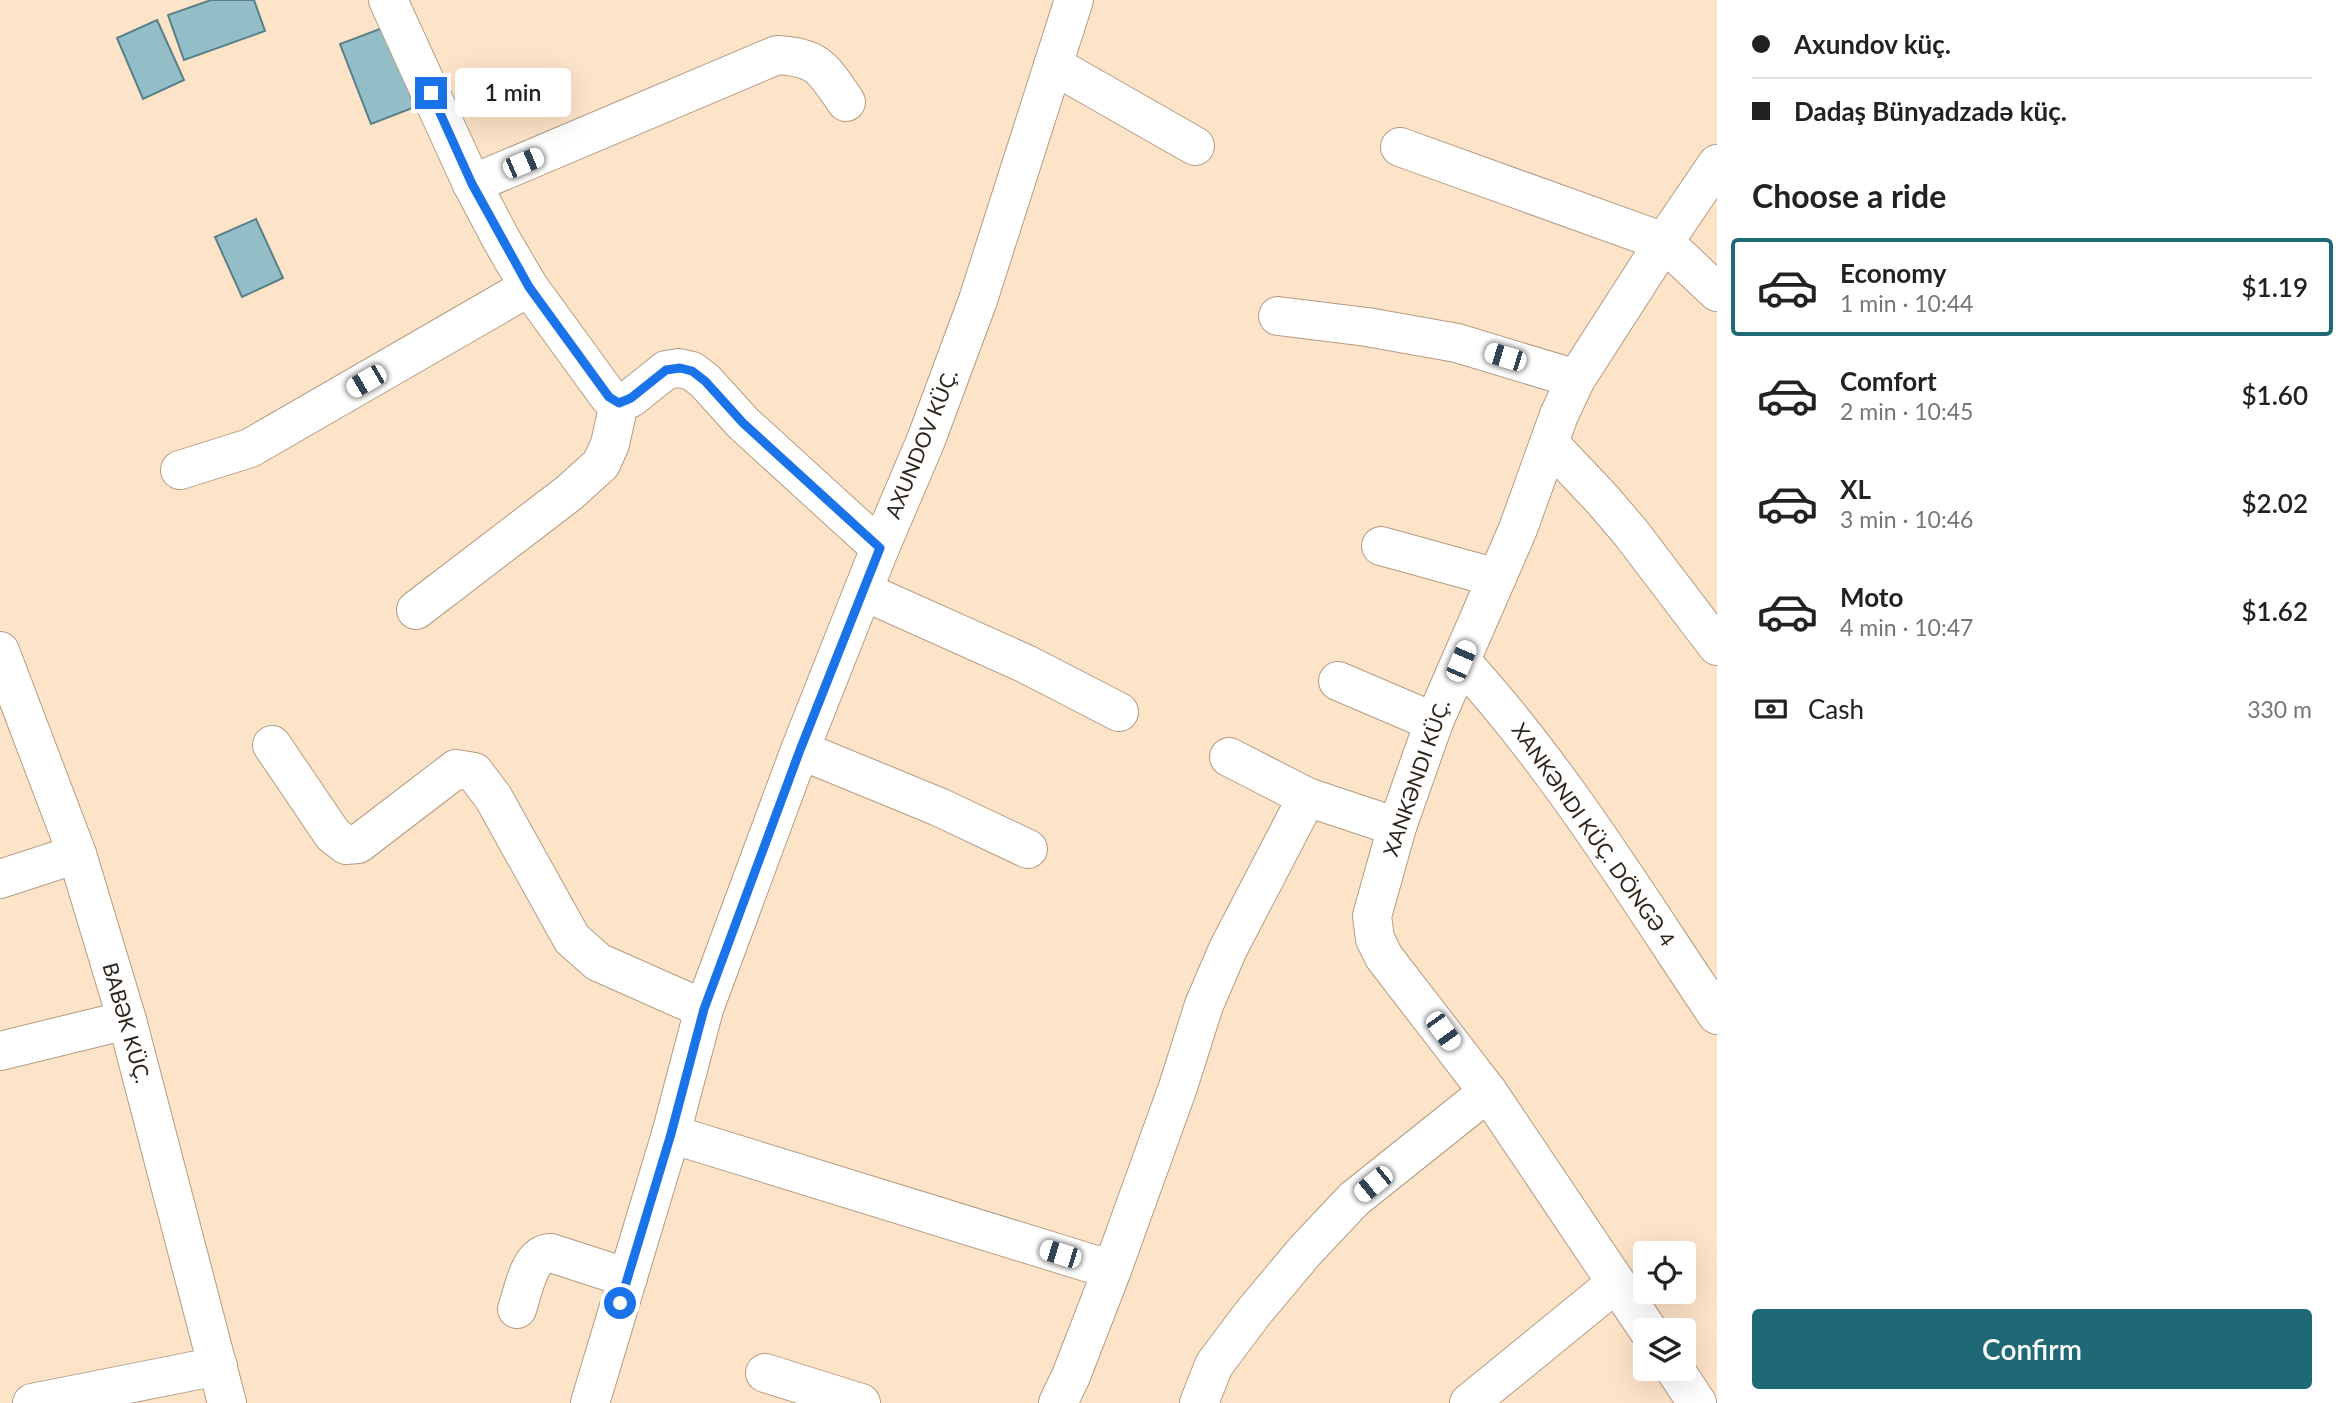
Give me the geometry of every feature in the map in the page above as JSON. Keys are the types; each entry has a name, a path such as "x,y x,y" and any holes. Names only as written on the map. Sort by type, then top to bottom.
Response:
{"street":[{"path":"388,0 472,184 529,287 609,397 619,403"},
{"name":"AXUNDOV KÜÇ.","path":"590,1403 671,1134 704,1009 800,750 926,440 978,300 1074,0"},
{"path":"472,184 776,55 802,57 825,71 846,102"},
{"path":"1053,65 1195,146"},
{"path":"1400,147 1664,242 1717,292"},
{"name":"XANKƏNDI KÜÇ.","path":"1640,1318 1488,1092 1384,957 1375,939 1372,916 1397,827 1434,722 1497,578 1559,415 1576,379 1717,164"},
{"path":"180,470 250,449 529,287"},
{"path":"1279,316 1367,327 1457,343 1576,379"},
{"path":"619,403 631,398 666,370 680,368 692,371 705,381 743,423 880,548"},
{"path":"416,610 569,493 601,464 610,444 619,403"},
{"path":"1550,444 1624,525 1717,646"},
{"path":"1381,546 1497,578"},
{"path":"863,591 1026,664 1119,712"},
{"name":"BABƏK KÜÇ.","path":"0,651 77,854 127,1020 227,1403"},
{"name":"XANKƏNDI KÜÇ. DÖNGƏ 4","path":"1461,661 1504,708 1543,758 1717,1015"},
{"path":"1338,681 1434,722"},
{"path":"272,745 333,835 346,845 358,844 456,769 474,772 493,797 572,939 598,962 704,1009"},
{"path":"800,750 939,807 1028,849"},
{"path":"1229,757 1307,797 1397,827"},
{"path":"1058,1403 1112,1270 1178,1087 1204,1005 1228,949 1307,797"},
{"path":"0,878 77,854"},
{"path":"0,1051 127,1020"},
{"path":"1199,1403 1214,1365 1305,1251 1354,1199 1488,1092"},
{"path":"671,1134 1112,1270"},
{"path":"517,1309 535,1259 542,1253 551,1253 628,1278"},
{"path":"1469,1403 1616,1283"},
{"path":"32,1403 218,1366"},
{"path":"765,1373 861,1403"},
{"path":"1683,1381 1697,1403"}],"building":[{"path":"211,0 254,0 265,31 184,60 168,15"},
{"path":"157,20 184,80 143,99 117,38"},
{"path":"385,27 415,107 371,124 340,44"},
{"path":"256,219 283,278 242,297 215,237"}],"route":[{"path":"431,93 472,184 529,287 609,397 619,403 631,398 666,370 680,368 692,371 705,381 743,423 880,548 800,750 704,1009 671,1134 620,1303"}]}
